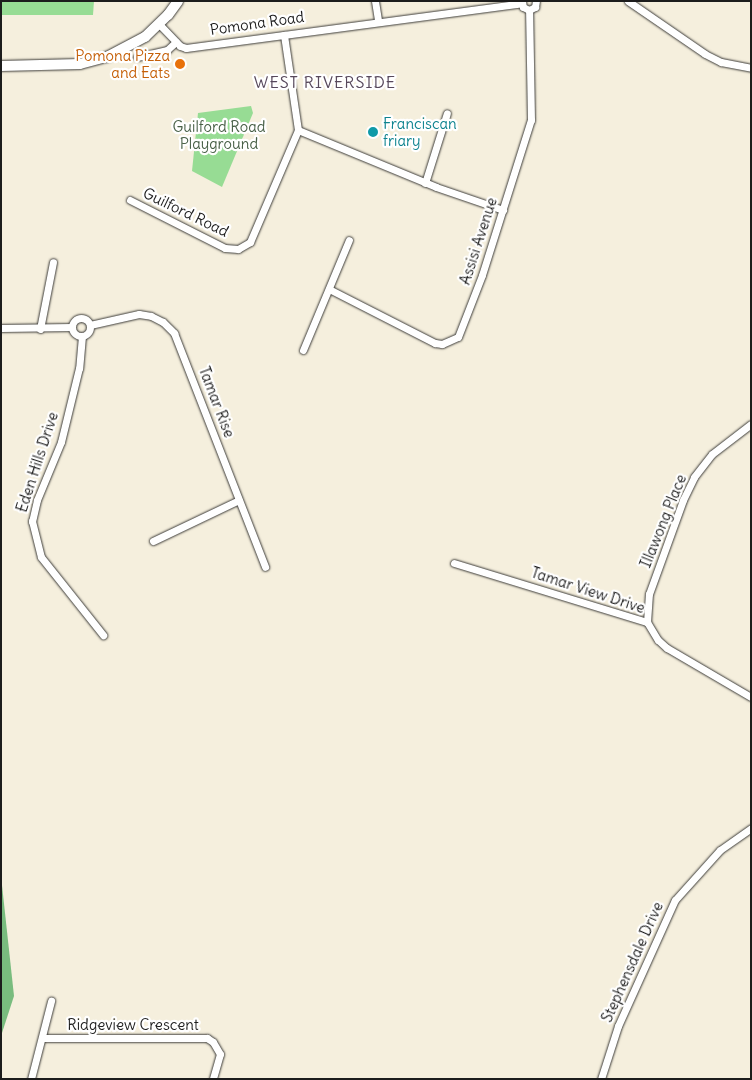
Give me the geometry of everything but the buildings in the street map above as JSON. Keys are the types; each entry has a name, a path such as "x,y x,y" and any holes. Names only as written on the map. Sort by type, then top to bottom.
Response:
{"street":[{"path":"1,66 80,64 107,57 145,38 178,1"},
{"path":"376,1 378,21"},
{"path":"522,2 523,7 529,10 535,7 536,1"},
{"path":"628,1 705,54 722,62 751,68"},
{"name":"Pomona Road","path":"176,42 186,48 522,2"},
{"name":"Assisi Avenue","path":"329,290 435,343 442,344 458,336 503,210 532,120 529,10"},
{"path":"137,57 167,50 176,42 159,24"},
{"path":"284,35 298,130 425,183 503,210"},
{"path":"425,183 447,113"},
{"name":"Guilford Road","path":"130,200 225,248 238,249 250,242 255,233 298,130"},
{"path":"303,350 349,240"},
{"path":"40,328 53,262"},
{"name":"Tamar Rise","path":"90,325 139,314 151,316 163,322 174,333 265,567"},
{"path":"81,318 90,325 87,333 82,336 75,334 72,327 76,320 81,318"},
{"path":"1,328 72,327"},
{"name":"Eden Hills Drive","path":"82,336 79,368 60,442 37,500 32,521 41,557 103,635"},
{"name":"Illawong Place","path":"647,622 649,594 683,500 694,477 713,453 751,424"},
{"path":"153,541 239,500"},
{"name":"Tamar View Drive","path":"454,563 647,622 658,640 667,648 751,697"},
{"name":"Stephensdale Drive","path":"601,1079 618,1026 676,900 720,850 751,828"},
{"path":"31,1079 51,1001"},
{"name":"Ridgeview Crescent","path":"42,1038 207,1038 214,1042 220,1054 214,1079"}],"green space":[{"path":"1,1 94,1 93,15 1,15"},
{"name":"Guilford Road Playground","path":"251,106 253,113 222,187 192,171 198,113"},
{"path":"1,876 14,996 1,1036"}],"place":[{"name":"Pomona Pizza and Eats","path":"180,64"},
{"name":"Franciscan friary","path":"373,132"}],"district":[{"name":"WEST RIVERSIDE","path":"325,82"}]}
